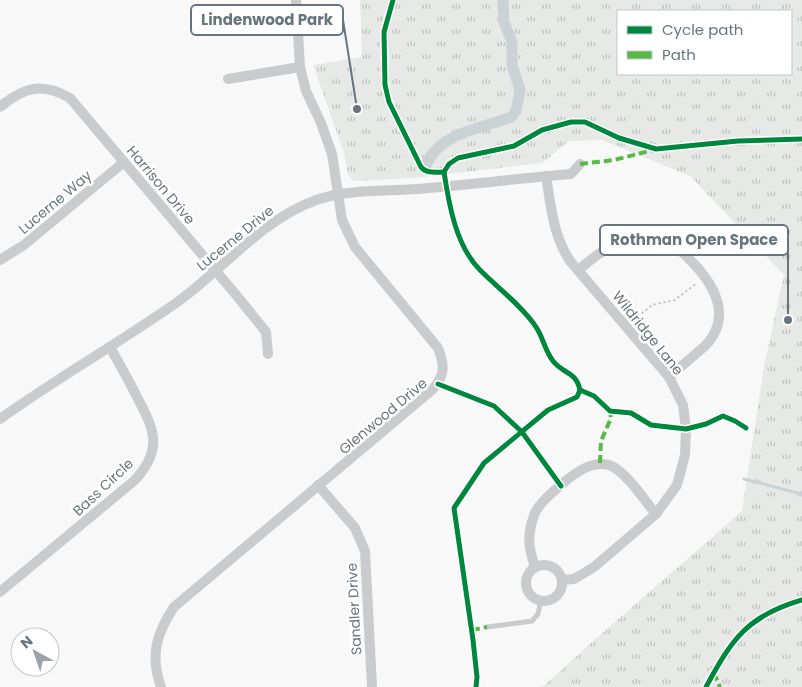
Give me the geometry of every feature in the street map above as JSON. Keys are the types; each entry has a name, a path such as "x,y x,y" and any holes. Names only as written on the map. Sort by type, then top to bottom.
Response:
{"street":[{"name":"Glenwood Drive","path":"161,687 155,665 157,640 163,624 174,607 432,390 438,384 443,372 443,360 438,348 355,247 342,220 332,154 306,91 300,67 296,0"},
{"path":"228,79 300,67"},
{"name":"Harrison Drive","path":"0,107 16,95 34,88 59,92 70,98 266,332 268,354"},
{"name":"Lucerne Way","path":"0,260 37,235 124,162"},
{"name":"Lucerne Drive","path":"0,419 42,389 178,302 266,228 293,210 338,194 428,188 570,174 580,164"},
{"name":"Wildridge Lane","path":"546,176 560,246 578,270 669,377 683,405 686,429 685,455 677,485 656,514 594,567 574,579 562,580"},
{"path":"578,270 604,250 629,244 656,244 677,248 705,276 711,284 719,308 718,326 710,341 669,377"},
{"name":"Bass Circle","path":"0,592 135,480 144,471 151,456 154,439 151,422 110,347"},
{"path":"535,567 529,549 529,536 535,514 542,501 588,466 607,464 618,469 656,514"},
{"name":"Sandler Drive","path":"318,485 354,528 365,551 372,687"},
{"path":"552,566 559,572 562,580 561,589 556,596 548,600 541,600 532,596 527,589 526,581 529,573 535,567 552,566"}],"lane":[{"path":"487,627 532,621 538,614 541,600"}],"path":[{"path":"626,326 652,305 675,300 705,276"}],"green space":[{"path":"360,0 802,0 802,687 538,687 545,685 742,511 764,366 784,275 690,176 602,140 569,141 542,163 414,178 354,181 348,175 344,153 313,65 362,57"}],"waterway":[{"path":"426,165 432,154 451,138 511,117 516,111 520,90 512,65 512,42 504,22 503,0"},
{"path":"744,479 802,494"}],"marked path":[{"path":"580,164 614,160 653,150"},
{"path":"600,463 601,441 611,418 610,411"},
{"path":"472,630 487,627"},
{"path":"714,673 720,687"}],"cycle path":[{"path":"393,0 384,32 385,85 389,102 421,167 429,172 444,172"},
{"path":"580,390 576,379 553,361 531,320 480,270 465,249 459,237 448,198 444,172 449,164 458,158 514,146 542,130 571,122 585,122 619,138 656,149 738,141 802,139"},
{"path":"438,384 494,406 522,432 561,486"},
{"path":"476,687 477,677 473,640 454,508 484,463 548,410 577,397 580,390 594,396 610,411 631,413 651,425 686,429 706,424 723,416 746,428"},
{"path":"706,687 724,655 754,622 783,606 802,600"}],"place":[{"name":"Lindenwood Park","path":"357,109"},
{"name":"Rothman Open Space","path":"788,320"}]}
